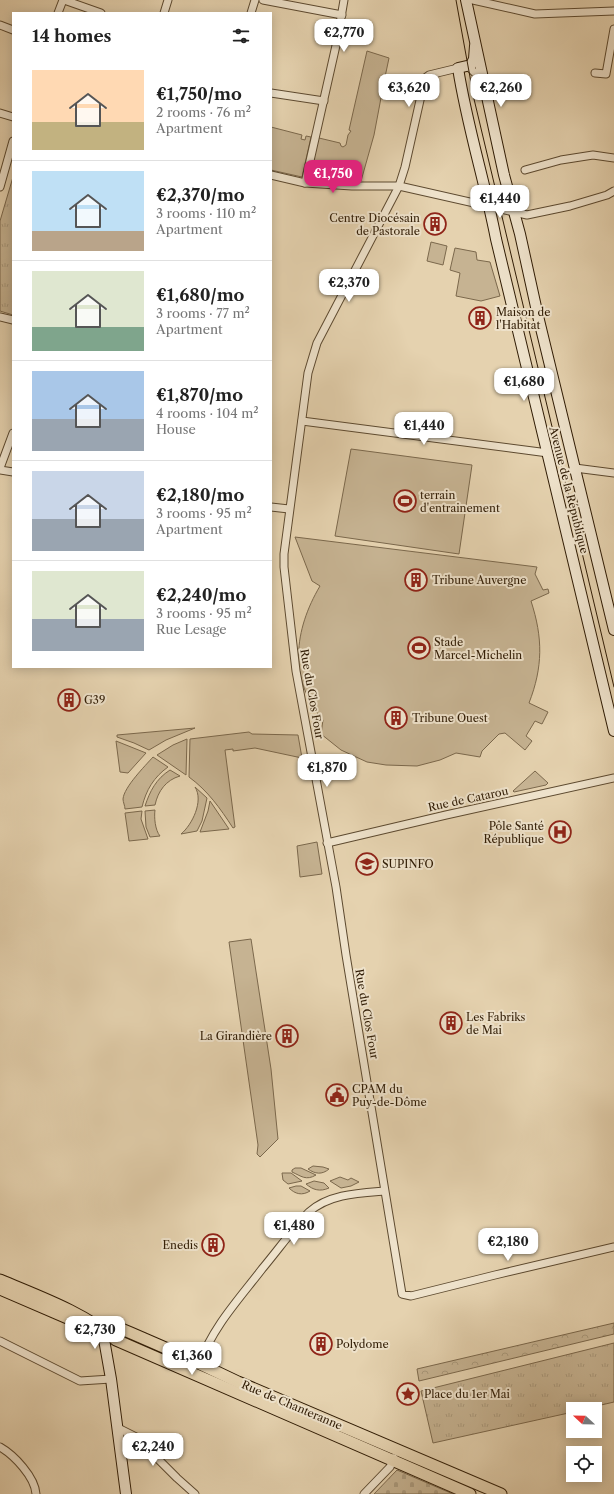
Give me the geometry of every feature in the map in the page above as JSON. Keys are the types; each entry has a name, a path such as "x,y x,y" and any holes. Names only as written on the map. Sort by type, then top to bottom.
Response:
{"main road":[{"name":"Avenue de la République","path":"466,0 504,175 520,234 538,316 614,630"},
{"name":"Avenue de la République","path":"475,46 474,59 471,65 463,67 461,89 614,731"},
{"path":"0,1280 80,1314 97,1326 111,1379 126,1494"},
{"path":"0,1289 79,1322 97,1326"},
{"name":"Rue de Chanteranne","path":"97,1326 119,1328 251,1388 501,1494"},
{"name":"Rue de Chanteranne","path":"97,1326 116,1340 470,1494"}],"street":[{"path":"58,12 64,0 98,12"},
{"path":"164,12 168,0"},
{"path":"251,12 255,0"},
{"path":"264,0 342,15"},
{"path":"306,183 337,41 344,0"},
{"path":"472,0 535,14 614,11"},
{"path":"0,25 12,30"},
{"path":"595,73 606,74 614,29"},
{"path":"463,67 485,82"},
{"name":"Rue du Clos Four","path":"463,67 429,75 425,78 405,167 399,186 317,343 308,373 285,541 284,567 293,649 328,843 402,1294 411,1296 614,1247"},
{"path":"272,93 324,101"},
{"path":"0,114 12,117"},
{"path":"0,187 12,145"},
{"path":"525,170 562,160 593,155 614,158"},
{"path":"272,175 306,183 352,186 399,186 514,213 527,214 607,196 614,191"},
{"path":"0,317 12,320"},
{"path":"302,420 548,453"},
{"path":"12,436 0,469 12,472"},
{"path":"575,468 614,472"},
{"path":"272,507 289,509"},
{"name":"Rue de Catarou","path":"328,843 614,778"},
{"path":"206,1380 200,1364 207,1345 221,1322 309,1212 318,1205 340,1196 384,1190"},
{"path":"1,1344 80,1380 111,1379"},
{"path":"180,1367 191,1367 200,1364"},
{"path":"118,1428 136,1437 195,1494"},
{"path":"0,1447 23,1468 35,1486 36,1494"},
{"path":"364,1494 390,1467 397,1449"}],"green space":[{"path":"367,51 389,58 385,77 382,81 384,82 374,135 361,181 310,177 317,139 319,138 340,143 343,147 346,145 348,135 351,131 349,130"},
{"path":"272,127 302,135 301,139 305,140 306,136 311,137 302,177 272,170"},
{"path":"12,180 12,315 0,311 0,221"},
{"path":"431,242 447,246 443,265 427,261"},
{"path":"455,248 476,252 477,260 490,262 500,296 481,301 456,296 460,273 450,270"},
{"path":"351,449 472,465 459,554 335,536"},
{"name":"Stade Marcel-Michelin","path":"295,537 537,567 535,574 543,590 548,589 549,593 531,601 538,627 540,652 537,677 529,703 548,712 542,724 535,721 526,736 532,741 525,750 505,733 499,734 482,751 480,757 456,753 440,760 417,766 386,765 367,762 341,750 321,734 323,720 312,704 304,688 300,671 299,654 300,637 305,620 311,603 320,586 312,581"},
{"path":"195,728 166,740 149,750 117,737 117,735"},
{"path":"249,732 252,734 298,735 302,758 255,748 233,751 233,749 225,750 235,827 233,828 213,800 189,777 190,739"},
{"path":"187,739 186,775 157,755 173,745"},
{"path":"116,741 146,753 128,773 120,772"},
{"path":"153,757 168,767 151,784 142,807 125,809 123,799 124,794 135,777"},
{"path":"170,770 180,776 171,780 163,787 158,795 155,805 145,806 154,786 161,777"},
{"path":"535,771 548,783 546,785 513,791"},
{"path":"195,787 207,798 202,821 197,831 181,834 189,825 196,812 198,799"},
{"path":"210,801 229,829 200,832"},
{"path":"155,810 155,823 160,836 150,837 146,827 145,811"},
{"path":"142,811 141,819 148,839 129,841 125,813"},
{"path":"317,842 322,874 300,877 297,846"},
{"path":"251,939 271,1069 278,1139 260,1157 257,1154 258,1145 229,942"},
{"path":"313,1166 329,1169 321,1173 316,1173 308,1169"},
{"path":"295,1168 301,1168 316,1175 306,1178 292,1172"},
{"path":"282,1173 291,1173 302,1181 288,1184 283,1180"},
{"path":"340,1177 348,1180 351,1178 359,1182 351,1186 341,1188 330,1181"},
{"path":"314,1181 324,1183 329,1188 317,1190 306,1184"},
{"path":"301,1186 310,1191 299,1194 289,1188"},
{"path":"614,1323 614,1334 419,1381 417,1369"},
{"path":"614,1343 614,1402 602,1405 602,1402 566,1402 566,1414 433,1443 421,1391"},
{"path":"397,1470 453,1494 374,1494"}],"tram line":[{"path":"456,0 474,99 614,687"}],"place":[{"name":"Centre Diocésain de Pastorale","path":"435,224"},
{"name":"Maison de l'Habitat","path":"480,318"},
{"name":"terrain d'entrainement","path":"405,501"},
{"name":"Tribune Auvergne","path":"416,580"},
{"name":"Stade Marcel-Michelin","path":"419,648"},
{"name":"G39","path":"69,700"},
{"name":"Tribune Ouest","path":"396,718"},
{"name":"Pôle Santé République","path":"560,832"},
{"name":"SUPINFO","path":"367,864"},
{"name":"Les Fabriks de Mai","path":"451,1023"},
{"name":"La Girandière","path":"287,1036"},
{"name":"CPAM du Puy-de-Dôme","path":"337,1095"},
{"name":"Enedis","path":"213,1245"},
{"name":"Polydome","path":"321,1344"},
{"name":"Place du 1er Mai","path":"408,1394"}]}
